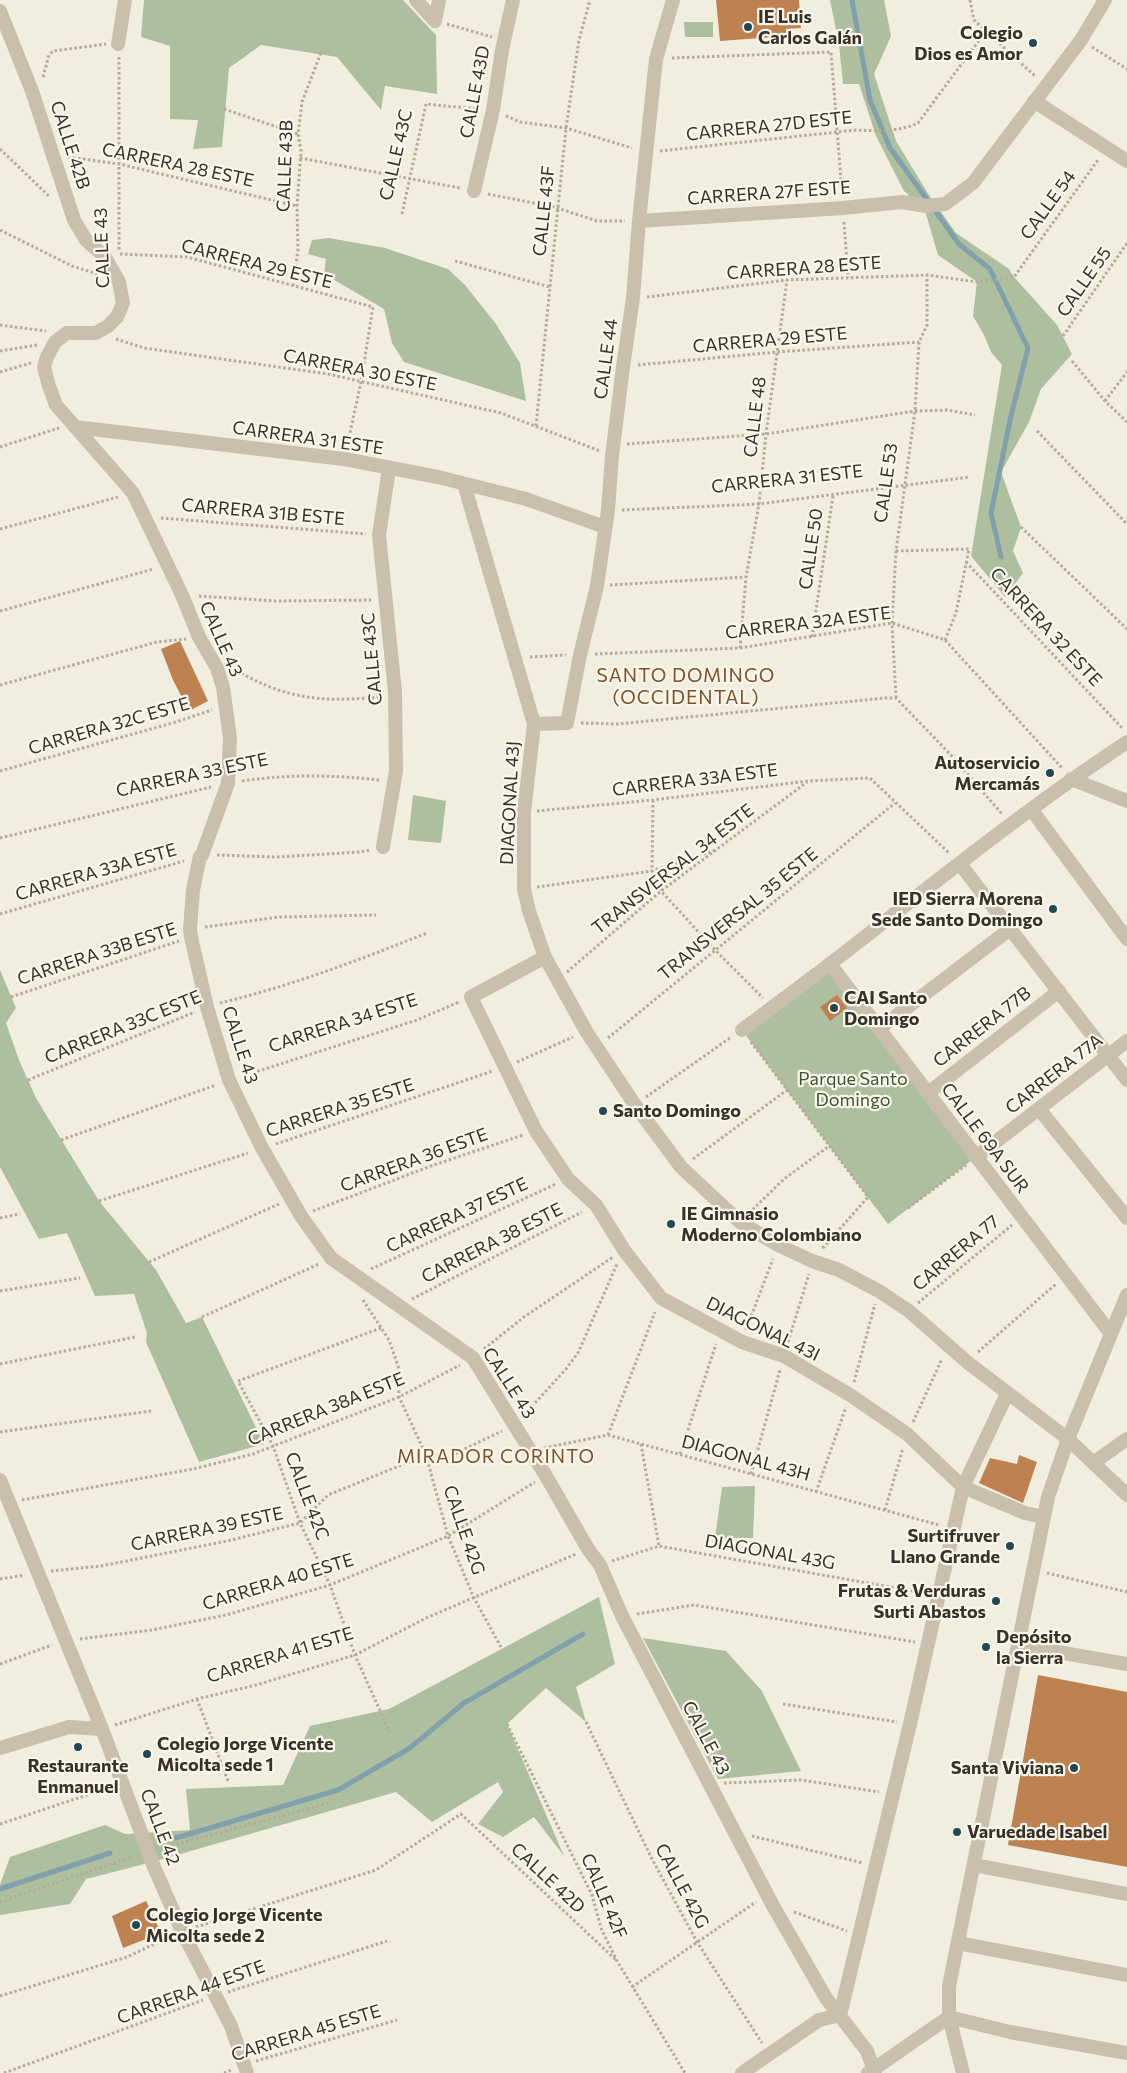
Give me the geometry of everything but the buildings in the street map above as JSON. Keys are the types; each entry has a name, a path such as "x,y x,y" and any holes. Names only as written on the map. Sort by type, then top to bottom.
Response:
{"street":[{"path":"118,44 125,0"},
{"path":"416,0 435,21"},
{"path":"435,21 439,0"},
{"name":"CALLE 43D","path":"474,191 493,110 504,41 513,0"},
{"name":"CALLE 44","path":"567,723 580,654 597,586 633,298 656,59 673,0"},
{"path":"1105,0 1081,40 1034,101 1127,162"},
{"name":"CALLE 42B","path":"0,11 32,91 74,220 86,240 105,257 118,282"},
{"name":"CARRERA 27F ESTE","path":"639,220 843,208 902,202 926,206 946,204 973,183 1034,101"},
{"name":"CALLE 43","path":"96,333 108,326 117,317 123,303 118,282"},
{"path":"47,357 55,342 67,333 96,333"},
{"name":"CALLE 43","path":"47,357 44,367 56,405 133,493 182,596 199,638 217,668 223,687 224,706 230,738 228,783 201,856 193,890 190,933 207,1007 229,1080 262,1148 301,1216 331,1258 474,1358 600,1565 622,1616 734,1832 826,1998 867,2051 872,2072"},
{"name":"CARRERA 31 ESTE","path":"75,426 344,459 438,477 526,499 605,527"},
{"name":"CALLE 43C","path":"383,847 396,771 395,692 379,535 389,469"},
{"name":"DIAGONAL 43J","path":"464,484 534,724 524,812 524,889 529,911 545,957 586,1031 598,1046 635,1105 681,1167 740,1222 778,1245 812,1261 840,1270 879,1291 909,1311 967,1362 1068,1439 1127,1495"},
{"path":"534,724 567,723"},
{"path":"742,1030 1071,779 1127,742"},
{"path":"1071,779 1127,801"},
{"path":"1031,809 1126,936"},
{"path":"960,864 1127,1080"},
{"path":"879,1029 1010,929"},
{"path":"471,997 545,957"},
{"name":"CALLE 69A SUR","path":"830,964 1111,1334"},
{"name":"CARRERA 77B","path":"928,1093 1059,991"},
{"name":"DIAGONAL 43I","path":"471,997 536,1131 568,1179 596,1205 624,1250 661,1298 720,1332 742,1342 784,1356 850,1395 907,1434 963,1488"},
{"name":"CARRERA 77A","path":"976,1157 1127,1041"},
{"path":"1038,1109 1127,1218"},
{"path":"963,2073 949,2017 950,1986 1043,1517 1068,1439 1127,1296"},
{"path":"742,2073 819,2020 840,2016 910,1724 963,1488 1007,1394"},
{"path":"1093,1463 1127,1439"},
{"name":"CALLE 42","path":"0,1480 102,1729 148,1852 182,1931 230,2026 245,2069"},
{"path":"963,1488 1025,1513 1043,1517"},
{"path":"1018,1645 1127,1664"},
{"path":"0,1748 70,1728 102,1729"},
{"path":"974,1865 1127,1894"},
{"path":"958,1943 1127,1975"},
{"path":"872,2072 949,2017 1010,2032 1127,2053"}],"path":[{"name":"CALLE 43F","path":"536,426 566,128 579,40 590,0"},
{"path":"970,0 974,20 1045,86"},
{"path":"435,21 504,41"},
{"name":"CARRERA 27D ESTE","path":"646,153 856,130 879,131 909,127 918,123 986,31"},
{"path":"1081,40 1127,69"},
{"path":"32,91 43,78 49,55 53,51 118,44"},
{"name":"CALLE 43","path":"118,44 118,282"},
{"name":"CALLE 43B","path":"293,286 298,248 297,206 301,151 298,134 302,102 322,50"},
{"path":"656,59 831,52 848,277"},
{"name":"CALLE 43C","path":"402,214 426,104 493,110"},
{"path":"224,109 298,134"},
{"path":"493,110 520,122 566,128 646,153"},
{"path":"0,149 54,201"},
{"name":"CALLE 54","path":"1014,277 1106,149"},
{"name":"CARRERA 28 ESTE","path":"53,155 119,164 297,206"},
{"path":"0,230 72,266 118,282"},
{"name":"CALLE 55","path":"1063,336 1127,243"},
{"name":"CARRERA 29 ESTE","path":"105,257 119,254 187,257 373,307 361,382"},
{"path":"455,262 550,287"},
{"name":"CARRERA 28 ESTE","path":"633,298 787,280 927,275 977,282 1014,277"},
{"name":"CALLE 53","path":"896,698 892,623 896,551 915,411 919,342 926,325 927,275"},
{"name":"CALLE 48","path":"740,648 746,577 759,504 766,434 787,280"},
{"path":"0,325 67,333"},
{"name":"CARRERA 30 ESTE","path":"96,333 144,348 328,374 501,413 613,451 766,434 915,411 948,410 975,415"},
{"path":"0,351 55,342"},
{"name":"CARRERA 29 ESTE","path":"623,367 777,352 919,342"},
{"path":"0,372 47,357"},
{"path":"1072,361 1105,401 1127,422"},
{"path":"1105,401 1127,372"},
{"path":"344,459 361,382"},
{"path":"0,447 60,428 75,426"},
{"path":"1037,432 1127,524"},
{"name":"CARRERA 31 ESTE","path":"608,510 759,504 970,477"},
{"path":"0,529 133,493"},
{"name":"CALLE 50","path":"812,637 833,496"},
{"name":"CARRERA 31B ESTE","path":"145,516 379,535"},
{"path":"1021,527 1127,629"},
{"path":"896,551 969,549 956,613 945,640 1071,779"},
{"name":"CARRERA 32 ESTE","path":"966,562 1127,733"},
{"path":"0,611 167,566"},
{"path":"597,586 746,577"},
{"path":"182,596 275,601 386,600"},
{"name":"CARRERA 32A ESTE","path":"514,658 740,648 892,623 945,640"},
{"path":"0,685 157,642 199,638"},
{"path":"231,667 252,680 289,694 325,700 378,697"},
{"path":"567,723 617,724 896,698 951,755 1011,824"},
{"name":"CARRERA 32C ESTE","path":"0,771 176,722 224,706"},
{"name":"CARRERA 33 ESTE","path":"0,838 228,783 274,776 344,776 394,782"},
{"name":"CARRERA 33A ESTE","path":"524,812 653,800 808,781 870,778 895,803"},
{"name":"TRANSVERSAL 34 ESTE","path":"558,980 661,891 720,849 808,781"},
{"path":"653,800 652,871 661,891 715,950 773,1007"},
{"path":"895,803 960,864"},
{"name":"TRANSVERSAL 35 ESTE","path":"598,1046 895,803"},
{"name":"CARRERA 33A ESTE","path":"0,914 201,856 240,854 277,857 360,852 383,847"},
{"path":"524,889 652,871 720,849"},
{"name":"CARRERA 33B ESTE","path":"11,997 190,933 279,917 376,915"},
{"name":"CARRERA 33C ESTE","path":"28,1080 207,1007 261,993 343,966 427,933"},
{"name":"CARRERA 34 ESTE","path":"61,1140 229,1080 418,1020 471,997"},
{"path":"635,1105 742,1030 868,1197 812,1261"},
{"name":"CARRERA 35 ESTE","path":"99,1201 505,1067 586,1031"},
{"path":"681,1167 787,1090"},
{"name":"CARRERA 36 ESTE","path":"301,1216 431,1166 536,1131"},
{"path":"740,1222 784,1179 829,1146"},
{"path":"908,1208 976,1157"},
{"name":"CARRERA 37 ESTE","path":"357,1276 568,1179"},
{"path":"149,1262 291,1198"},
{"name":"CARRERA 38 ESTE","path":"400,1305 596,1205"},
{"path":"0,1218 20,1214"},
{"name":"CARRERA 77","path":"909,1311 1022,1216"},
{"path":"742,1342 778,1245"},
{"name":"CARRERA 38A ESTE","path":"9,1502 193,1469 252,1454 399,1397 474,1358 524,1317 624,1250"},
{"name":"CARRERA 39 ESTE","path":"0,1578 101,1566 227,1541 300,1523 328,1495 426,1455 448,1457 514,1425 566,1369 578,1353 624,1250"},
{"path":"202,1317 331,1258"},
{"path":"967,1362 1066,1275"},
{"path":"0,1291 80,1278"},
{"name":"CALLE 42G","path":"358,1293 389,1340 399,1369 399,1397 426,1455 448,1536 474,1598 502,1648"},
{"path":"608,1435 661,1298"},
{"name":"CALLE 42C","path":"381,1328 238,1381 273,1446 300,1523 330,1585 355,1655 390,1733"},
{"path":"680,1454 720,1332"},
{"path":"0,1364 135,1337"},
{"path":"0,1432 151,1411"},
{"name":"DIAGONAL 43H","path":"530,1450 608,1435 954,1529"},
{"path":"641,1444 659,1546"},
{"name":"CARRERA 40 ESTE","path":"0,1664 65,1641 152,1630 226,1615 330,1585 448,1536 546,1476"},
{"name":"DIAGONAL 43G","path":"600,1565 659,1546 939,1596"},
{"name":"CARRERA 41 ESTE","path":"102,1729 197,1699 256,1685 355,1655 426,1618 588,1548"},
{"path":"1033,1570 1127,1592"},
{"path":"622,1616 694,1605 928,1644"},
{"path":"197,1699 228,1781"},
{"path":"783,1704 910,1724"},
{"name":"CALLE 42G","path":"586,1722 652,1859 697,1942 770,2054"},
{"name":"CALLE 42F","path":"507,1724 592,1895 600,1928 632,1987 685,2073"},
{"path":"709,1783 801,1780 892,1794"},
{"path":"0,1824 123,1783"},
{"path":"0,1902 148,1852 329,1803"},
{"name":"CALLE 42D","path":"182,1931 376,1870 461,1814 617,1961"},
{"path":"734,1832 875,1866"},
{"path":"632,1987 697,1942 770,1899 859,1936"},
{"path":"0,1996 127,1957 182,1931"},
{"name":"CARRERA 44 ESTE","path":"4,2073 214,1996 387,1941"},
{"name":"CARRERA 45 ESTE","path":"224,2073 245,2069 397,2020"}],"green space":[{"path":"144,0 403,0 436,35 437,94 385,86 381,110 337,57 261,45 229,68 222,147 193,149 198,120 170,119 170,46 141,37"},
{"path":"830,0 884,0 891,36 874,74 896,141 927,192 956,233 1009,269 1057,325 1072,354 1041,389 1029,422 1001,472 1021,527 1013,551 1023,573 1005,597 971,556 1002,365 991,352 973,316 977,282 938,255 926,214 920,205 904,191 876,136 859,84 843,84 839,44"},
{"path":"684,22 713,22 713,37 685,37"},
{"path":"329,238 385,248 448,269 465,285 496,324 520,363 526,401 404,362 392,343 384,309 324,274 326,259 308,254 312,240"},
{"path":"413,795 446,801 441,843 408,840"},
{"name":"Parque Santo Domingo","path":"828,969 972,1160 888,1224 744,1033"},
{"path":"0,970 16,1008 6,1023 19,1060 36,1098 99,1201 156,1270 186,1323 202,1317 264,1444 199,1462 146,1342 147,1333 134,1294 95,1296 67,1233 39,1239 0,1167"},
{"path":"755,1486 753,1538 715,1538 722,1487"},
{"path":"599,1597 615,1664 576,1687 586,1722 546,1688 507,1724 564,1856 534,1817 503,1837 478,1824 503,1792 498,1782 432,1822 396,1792 156,1861 86,1879 70,1904 0,1915 0,1885 10,1857 105,1825 125,1834 190,1830 186,1789 283,1785 310,1726 389,1709"},
{"path":"643,1638 726,1651 762,1691 801,1771 718,1779"}],"waterway":[{"path":"852,0 870,100 890,148 959,244 990,269 1028,348 1011,416 991,513 1001,557"},
{"path":"176,1838 338,1790 410,1748 464,1703 583,1634"},
{"path":"0,1889 110,1853"}],"place":[{"name":"IE Luis Carlos Galán","path":"748,27"},
{"name":"Colegio Dios es Amor","path":"1033,43"},
{"name":"Autoservicio Mercamás","path":"1050,773"},
{"name":"IED Sierra Morena Sede Santo Domingo","path":"1053,909"},
{"name":"CAI Santo Domingo","path":"834,1008"},
{"name":"Santo Domingo","path":"603,1111"},
{"name":"IE Gimnasio Moderno Colombiano","path":"671,1224"},
{"name":"Surtifruver Llano Grande","path":"1010,1546"},
{"name":"Frutas & Verduras Surti Abastos","path":"996,1601"},
{"name":"Depósito la Sierra","path":"986,1647"},
{"name":"Restaurante Enmanuel","path":"78,1747"},
{"name":"Colegio Jorge Vicente Micolta sede 1","path":"147,1754"},
{"name":"Santa Viviana","path":"1074,1768"},
{"name":"Varuedade Isabel","path":"957,1832"},
{"name":"Colegio Jorge Vicente Micolta sede 2","path":"136,1925"}],"district":[{"name":"SANTO DOMINGO (OCCIDENTAL)","path":"686,687"},
{"name":"MIRADOR CORINTO","path":"496,1457"}]}
